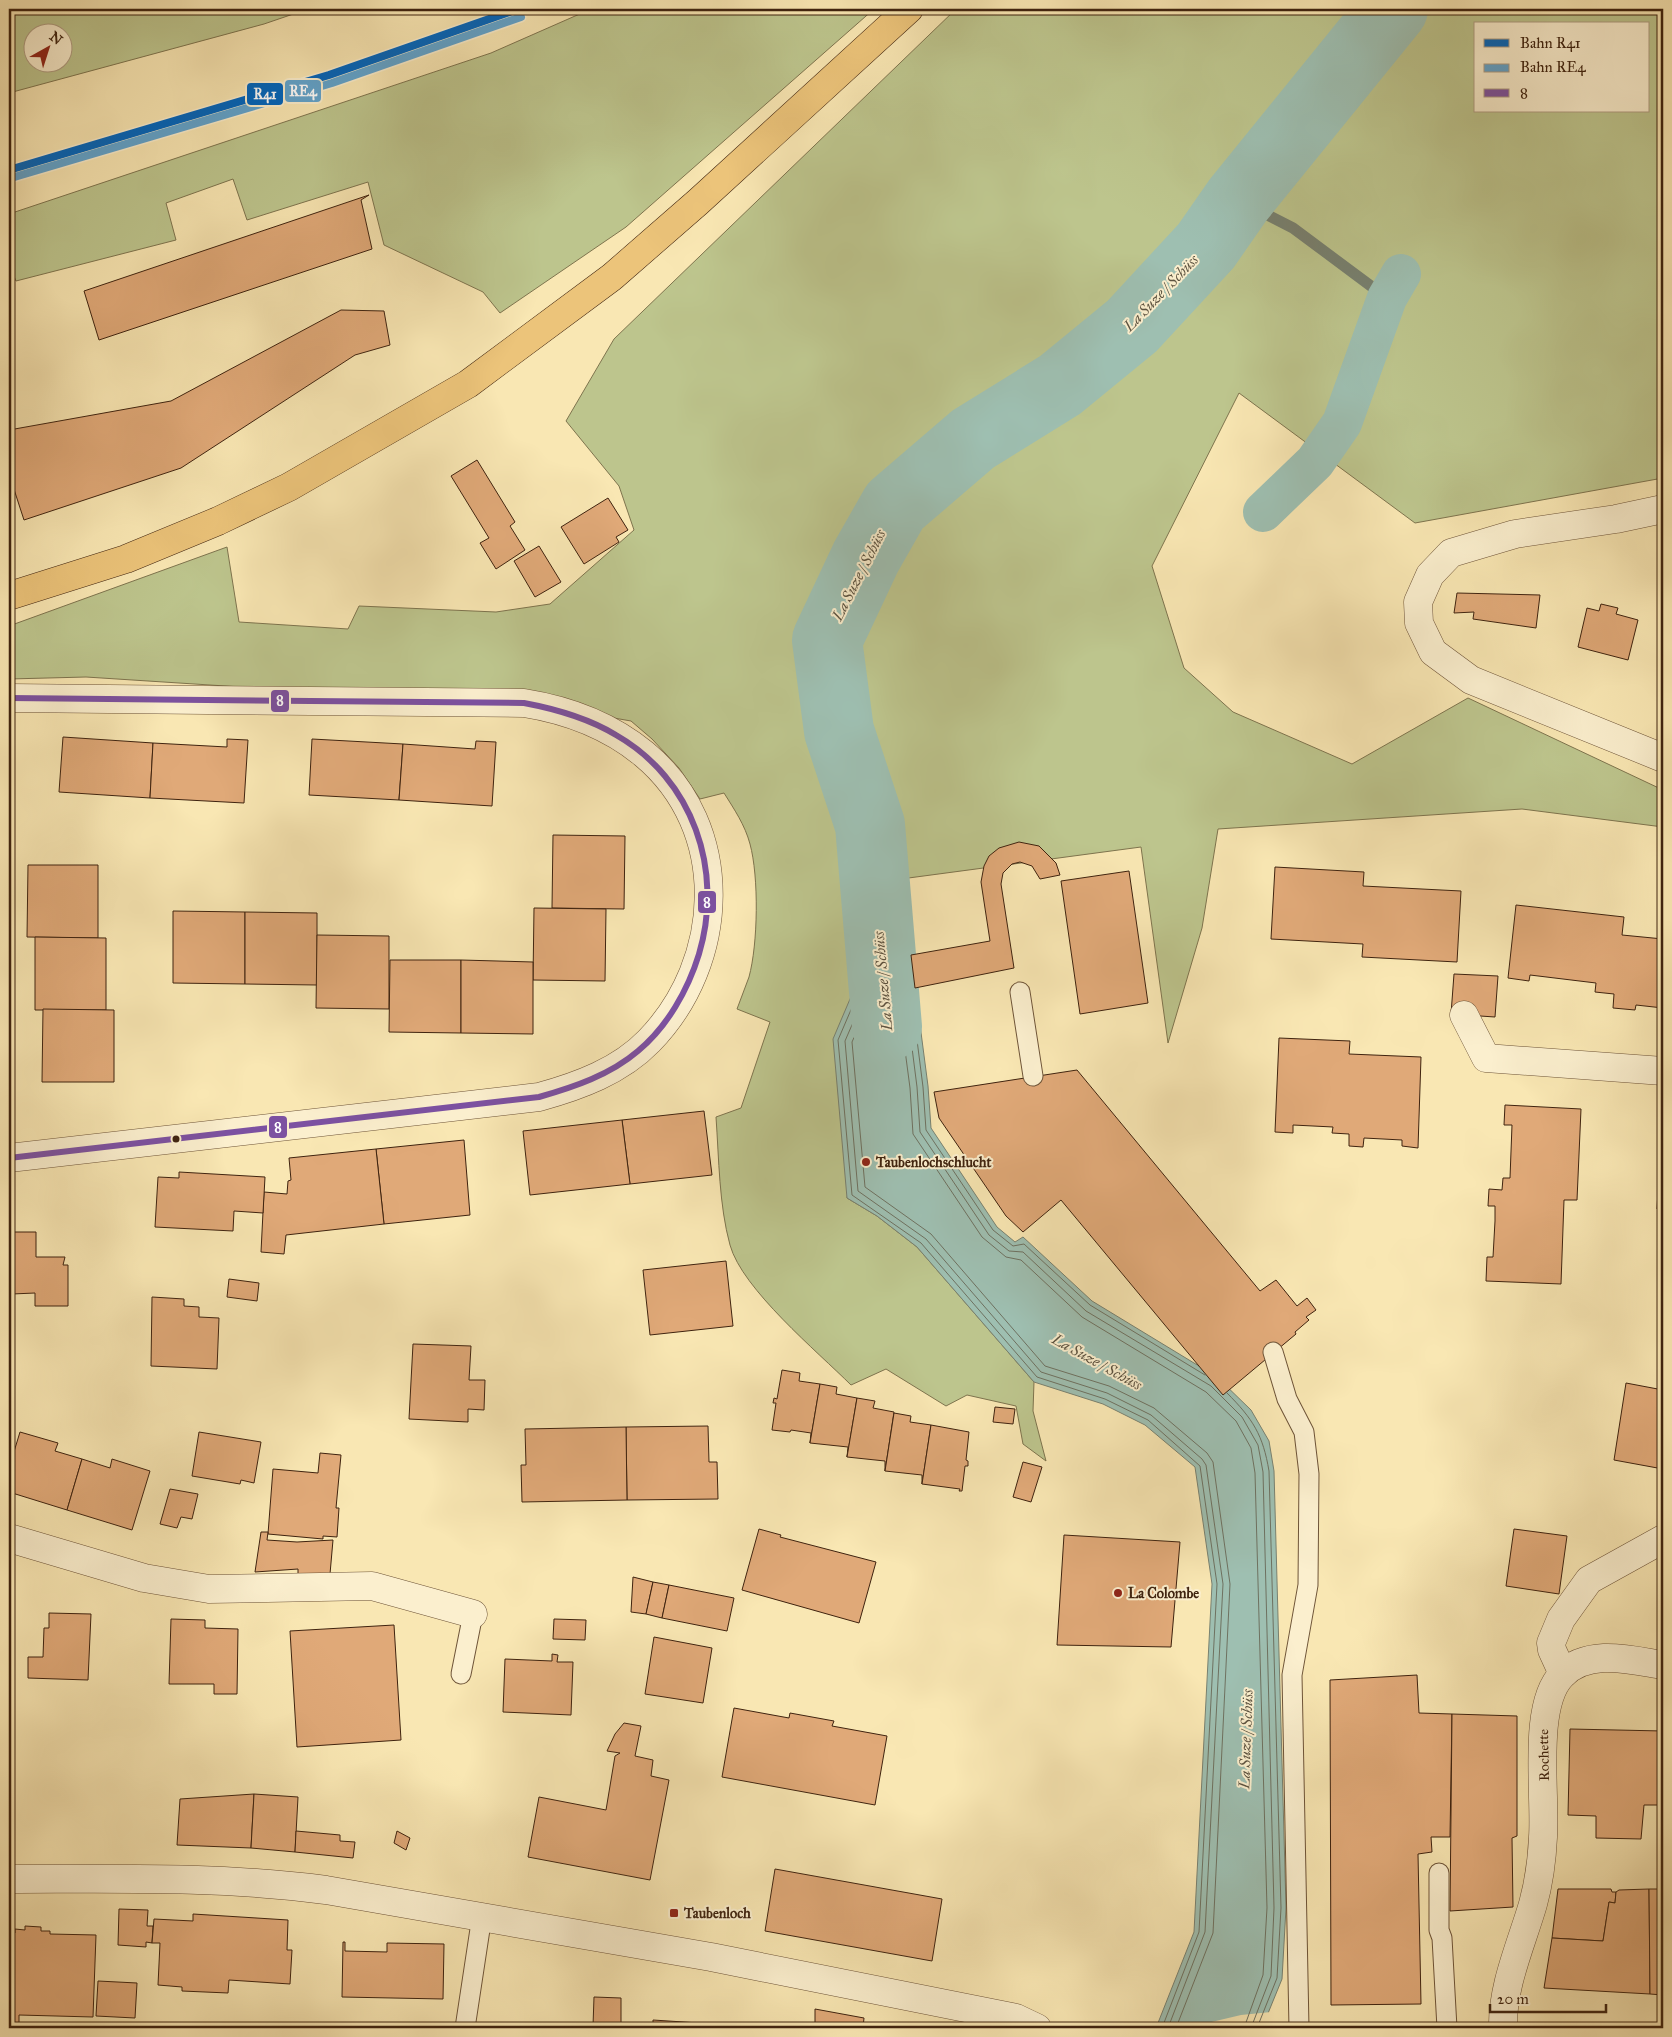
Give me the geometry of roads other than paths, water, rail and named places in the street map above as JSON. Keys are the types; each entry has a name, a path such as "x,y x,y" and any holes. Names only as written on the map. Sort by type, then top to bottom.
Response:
{"main road":[{"path":"9,596 126,559 218,521 288,487 468,384 612,277 698,202 909,9"}],"street":[{"path":"1663,509 1616,519 1515,534 1450,553 1430,575 1418,602 1419,623 1433,652 1471,680 1663,758"},
{"path":"9,698 524,703 556,709 595,724 620,738 645,755 668,778 694,822 703,847 710,890 706,935 700,961 689,987 672,1015 648,1042 601,1075 573,1087 540,1097 9,1158"},
{"path":"1464,1015 1486,1058 1663,1071"},
{"path":"9,1538 144,1578 209,1590 372,1586 472,1614"},
{"path":"1663,1539 1589,1580 1561,1619 1551,1643 1552,1650 1563,1674 1574,1666 1594,1659 1631,1660 1663,1665"},
{"name":"Rochette","path":"1503,2028 1504,2001 1533,1903 1541,1867 1545,1809 1544,1714 1550,1693 1563,1674"},
{"path":"9,1879 212,1879 278,1883 482,1916 712,1957 1016,2018 1037,2028"}],"lane":[{"path":"1020,992 1033,1076"},
{"path":"1273,1352 1287,1399 1304,1432 1309,1474 1308,1585 1292,1675 1299,2028"},
{"path":"461,1674 472,1614"},
{"path":"1439,1873 1439,1930 1442,1938 1447,2028"},
{"path":"465,2028 482,1916"}],"water":[{"path":"901,879 928,1086 931,1128 997,1227 1015,1242 1023,1237 1092,1301 1217,1377 1251,1410 1269,1441 1274,1471 1286,1908 1282,1979 1262,2028 1156,2028 1194,1932 1212,1584 1195,1467 1145,1425 1103,1404 1034,1382 917,1247 877,1216 847,1198 833,1039"}],"waterway":[{"name":"La Suze / Schüss","path":"887,1027 870,825 839,731 827,640 866,557 895,506 973,439 1060,385 1132,326 1206,246 1238,200 1393,9"},
{"path":"1238,200 1293,228 1387,298"},
{"path":"1263,512 1315,462 1342,423 1387,298 1401,274"}],"rail line":[{"name":"R41","path":"9,170 329,75 518,9"},
{"name":"RE4","path":"11,178 332,83 521,17"}],"place":[{"name":"Taubenlochschlucht","path":"866,1162"},
{"name":"La Colombe","path":"1118,1593"},
{"name":"Taubenloch","path":"674,1913"}]}
